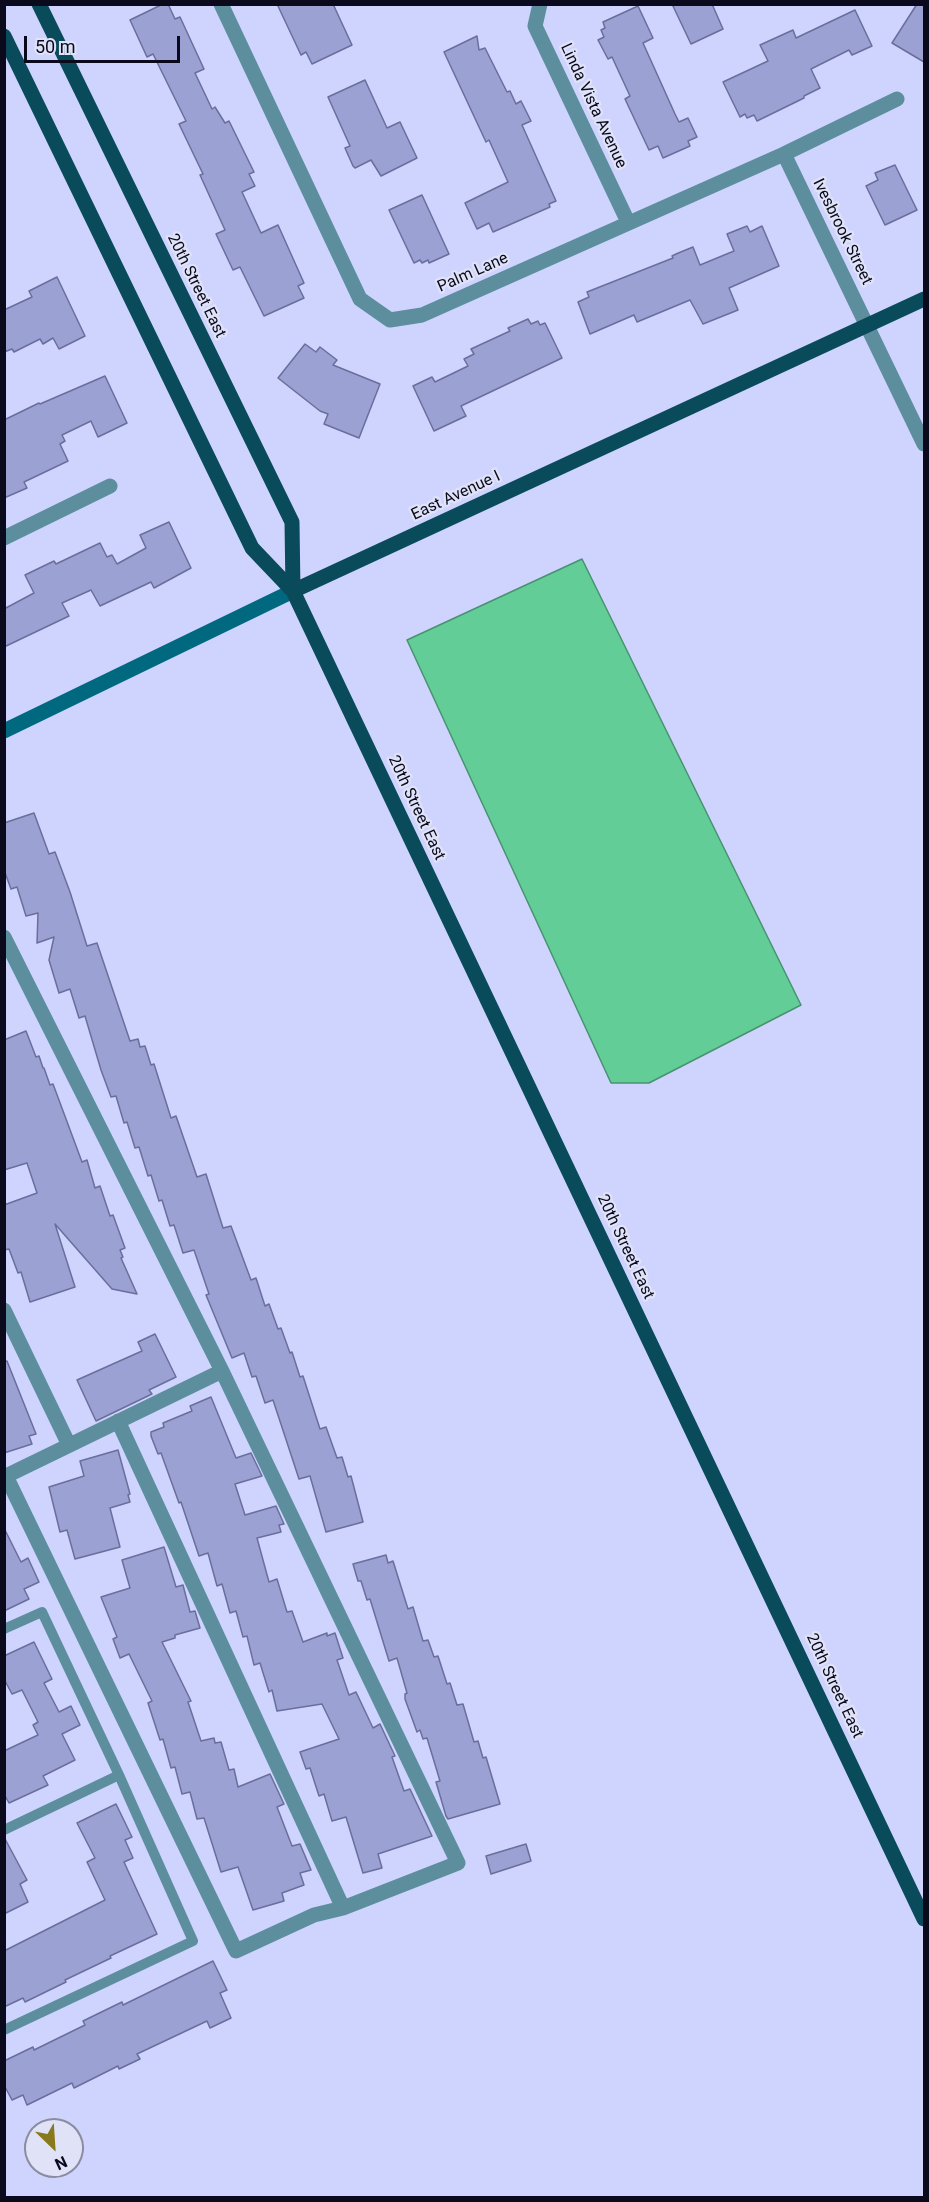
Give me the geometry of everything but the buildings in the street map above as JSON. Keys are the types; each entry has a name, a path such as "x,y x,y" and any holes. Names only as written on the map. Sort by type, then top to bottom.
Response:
{"main road":[{"name":"20th Street East","path":"39,4 292,522 293,591"},
{"name":"20th Street East","path":"4,36 252,548 293,591 924,1919"},
{"name":"East Avenue I","path":"4,731 293,591 924,299"}],"street":[{"name":"Palm Lane","path":"221,4 360,299 390,320 422,315 784,154 897,99"},
{"name":"Linda Vista Avenue","path":"540,4 536,26 628,222"},
{"name":"Ivesbrook Street","path":"784,154 924,444"},
{"path":"4,538 110,486"},
{"path":"4,937 222,1371 458,1863 343,1908 314,1915 236,1951 6,1476 222,1371"},
{"path":"4,1310 69,1445"},
{"path":"118,1421 343,1908"}],"lane":[{"path":"4,1629 42,1612 119,1775 193,1941 4,2030"},
{"path":"4,1830 119,1775"}],"shaded area":[{"path":"582,559 801,1005 649,1083 611,1083 407,640"}]}
